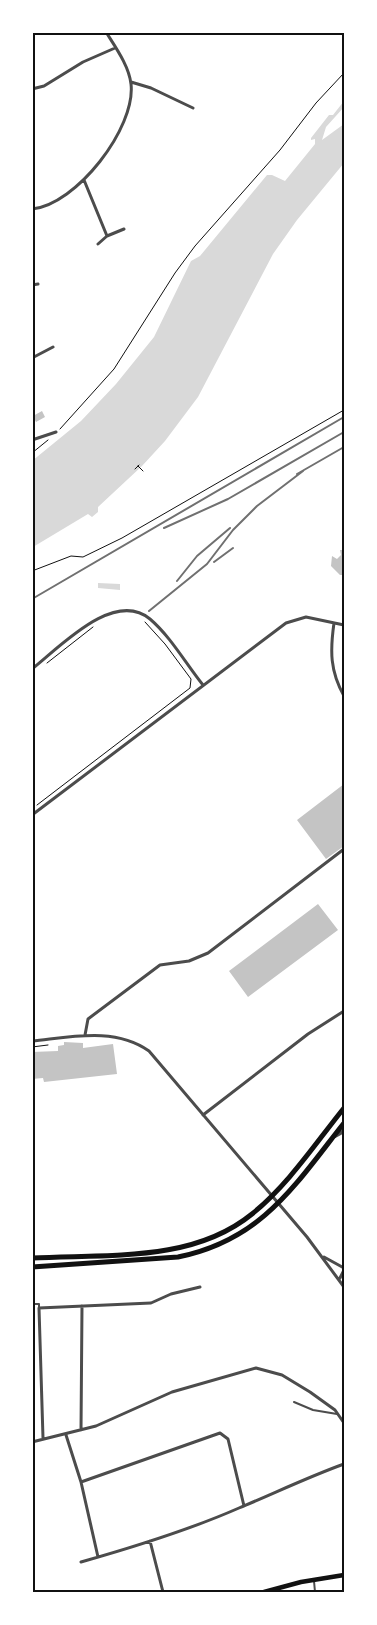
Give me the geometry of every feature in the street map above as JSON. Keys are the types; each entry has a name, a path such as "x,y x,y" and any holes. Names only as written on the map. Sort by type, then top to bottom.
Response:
{"main road":[{"path":"32,1258 152,1252 186,1246 226,1232 260,1207 290,1175 344,1108"},
{"path":"32,1267 155,1260 189,1255 231,1240 266,1215 297,1183 344,1123"},
{"path":"264,1592 315,1579 344,1575"}],"street":[{"path":"32,209 60,201 84,180 106,151 124,122 130,103 131,82 106,32"},
{"path":"32,89 44,86 83,62 115,48"},
{"path":"131,82 151,88 193,108"},
{"path":"84,180 107,236"},
{"path":"98,244 107,236 124,229"},
{"path":"32,285 38,284"},
{"path":"32,358 53,347"},
{"path":"32,440 56,432"},
{"path":"32,669 93,621 108,613 128,610 142,614 158,626 203,685"},
{"path":"32,815 203,685 291,621 306,617 344,625"},
{"path":"334,624 330,648 331,662 334,676 344,696"},
{"path":"85,1035 86,1023 93,1014 160,965 189,961 208,953 344,850"},
{"path":"203,1114 308,1034 344,1012"},
{"path":"32,1041 85,1035 121,1038 142,1046 154,1056 203,1114 321,1255 344,1287"},
{"path":"335,1136 344,1131"},
{"path":"321,1255 344,1269 340,1279"},
{"path":"43,1438 40,1308 151,1303 170,1294 200,1287"},
{"path":"81,1430 82,1306"},
{"path":"32,1442 43,1438 66,1435 172,1392 222,1376 256,1368 286,1377 329,1406 339,1415 344,1423"},
{"path":"80,1482 220,1433 228,1439 244,1506"},
{"path":"66,1435 80,1482 98,1557"},
{"path":"81,1562 150,1541 244,1506 318,1472 344,1464"},
{"path":"150,1541 163,1592"}],"lane":[{"path":"32,1304 39,1304 40,1308"},
{"path":"294,1402 313,1410 339,1415"},
{"path":"315,1579 313,1590 315,1592"}],"path":[{"path":"32,453 56,432 114,369 174,273 195,246 280,150 316,103 344,73"},
{"path":"32,572 71,556 83,556 122,538 344,410"},
{"path":"135,469 139,466 143,471"},
{"path":"32,809 185,692 191,681 165,644 151,627 141,619"},
{"path":"43,666 96,625"},
{"path":"32,1047 48,1045"}],"shaded area":[{"path":"344,101 344,107 326,127 322,140 344,124 344,163 297,220 273,254 198,397 165,441 142,466 98,507 98,512 92,517 88,514 33,547 32,461 81,421 116,384 154,337 191,261 200,256 267,175 272,175 285,181 315,144 315,139 311,140 311,138 329,115 333,115"},
{"path":"98,583 120,584 120,590 98,588"}],"building":[{"path":"42,411 45,417 36,422 33,416"},
{"path":"340,550 344,550 344,575 340,575 331,566 332,556 337,559 341,555"},
{"path":"344,784 344,846 326,859 297,820"},
{"path":"318,904 338,930 248,997 229,971"},
{"path":"64,1042 83,1043 83,1048 113,1044 117,1074 44,1082 43,1078 32,1079 32,1052 58,1051 58,1046 64,1045"}],"railway":[{"path":"32,599 344,417"},
{"path":"164,528 228,499 344,432"},
{"path":"297,474 344,447"},
{"path":"149,611 207,564 233,530 257,506 303,471"},
{"path":"177,581 197,556 230,528"},
{"path":"214,562 233,548"}]}
